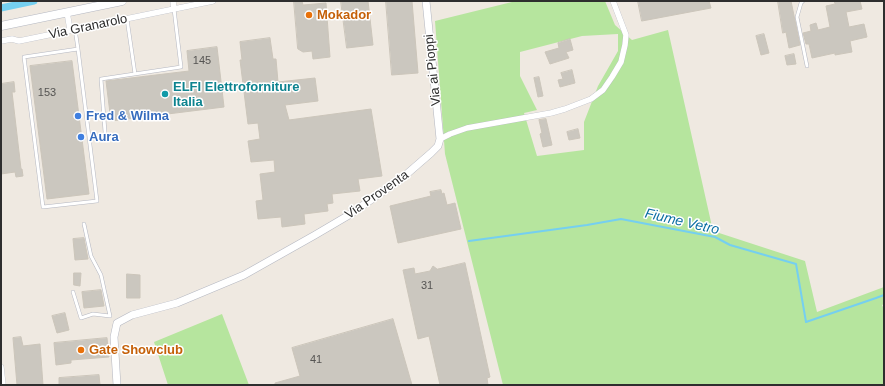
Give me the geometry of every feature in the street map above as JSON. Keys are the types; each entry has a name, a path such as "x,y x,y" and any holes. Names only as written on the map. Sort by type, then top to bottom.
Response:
{"main road":[{"name":"Via Granarolo","path":"1,26 122,1"}],"street":[{"path":"173,1 174,9"},
{"name":"Via Granarolo","path":"1,41 12,39 19,41 213,1"},
{"name":"Via ai Pioppi","path":"426,1 440,139"},
{"path":"440,139 467,128 565,110 591,99 602,90 612,77 621,62 625,46 626,35 613,1"},
{"path":"67,12 73,30"},
{"name":"Via Proventa","path":"117,323 132,315 177,303 244,275 308,239 349,215 401,179 431,154 438,146 440,139"},
{"path":"117,323 114,337 117,385"},
{"path":"1,367 3,385"}],"lane":[{"path":"803,1 797,17 807,66"},
{"path":"105,132 101,79 181,67 174,9"},
{"path":"127,19 135,74"},
{"path":"73,30 78,49 97,201 43,207 24,57 78,49"},
{"path":"84,224 91,256 101,275 110,316 117,323"},
{"path":"73,292 81,318 93,314 110,316"}],"green space":[{"path":"516,1 605,1 615,25 632,40 668,30 713,231 805,261 817,312 884,287 884,304 882,305 884,309 884,385 503,385 445,154 435,21","holes":["618,34 618,51 598,86 584,122 584,150 537,156 524,113 537,110 520,76 520,52 582,36"]},
{"path":"222,314 249,385 168,385 154,342"}],"building":[{"path":"294,1 302,1 303,5 326,3 330,57 313,59 312,51 303,52 298,49"},
{"path":"341,1 368,1 373,45 347,48"},
{"path":"386,1 412,1 418,73 392,75"},
{"path":"638,1 709,1 711,8 642,21"},
{"path":"778,1 791,1 800,45 789,48 786,32 783,33"},
{"path":"834,1 860,1 862,9 846,12 849,27 864,24 867,37 850,41 852,52 835,55 835,53 812,58 809,44 806,44 803,33 811,31 810,25 816,23 818,30 830,27 826,6 835,4"},
{"path":"764,34 769,53 761,55 756,36"},
{"path":"270,38 273,59 276,59 278,82 315,78 318,101 285,105 289,120 371,109 382,176 358,179 360,191 332,194 333,203 327,204 328,211 304,214 305,224 282,227 281,217 258,219 256,201 263,200 260,174 275,172 274,160 251,162 248,141 260,139 258,123 248,124 240,60 242,60 240,42"},
{"path":"570,39 573,50 566,52 569,58 550,64 545,52 559,48 558,43"},
{"name":"ELFI Elettroforniture Italia","path":"217,47 224,107 111,121 106,81 189,71 187,51"},
{"path":"794,54 796,64 787,65 785,56"},
{"path":"72,61 89,194 47,199 30,66"},
{"path":"572,70 575,83 560,87 558,80 563,79 561,73"},
{"path":"539,77 543,96 538,97 534,78"},
{"path":"14,82 15,92 12,92 23,176 16,177 15,172 1,174 1,84"},
{"path":"546,119 552,145 543,147 539,120"},
{"path":"578,129 580,138 569,140 567,132"},
{"path":"441,190 442,194 444,193 447,205 455,203 461,229 398,243 390,206 431,196 430,192"},
{"path":"84,238 88,259 75,260 73,239"},
{"path":"465,263 490,377 487,378 488,385 440,385 429,336 418,339 403,270 414,268 415,274 430,271 433,266 437,269"},
{"path":"74,273 81,273 80,286 74,285"},
{"path":"127,274 140,275 140,298 127,298"},
{"path":"101,290 104,306 84,308 82,292"},
{"path":"65,313 69,330 57,333 52,316"},
{"path":"393,319 412,385 275,385 275,383 300,376 292,348"},
{"path":"21,337 23,346 40,344 43,385 17,385 13,338"},
{"name":"Gate Showclub","path":"107,338 109,357 71,360 71,363 56,365 54,343"},
{"path":"99,375 100,385 59,385 59,378"}],"waterway":[{"path":"1,8 34,1"},
{"name":"Fiume Vetro","path":"469,241 621,219 715,237 730,245 796,264 806,322 884,295"}],"place":[{"name":"Mokador","path":"309,15"},
{"name":"ELFI Elettroforniture Italia","path":"165,94"},
{"name":"Fred & Wilma","path":"78,116"},
{"name":"Aura","path":"81,137"},
{"name":"Gate Showclub","path":"81,350"}]}
